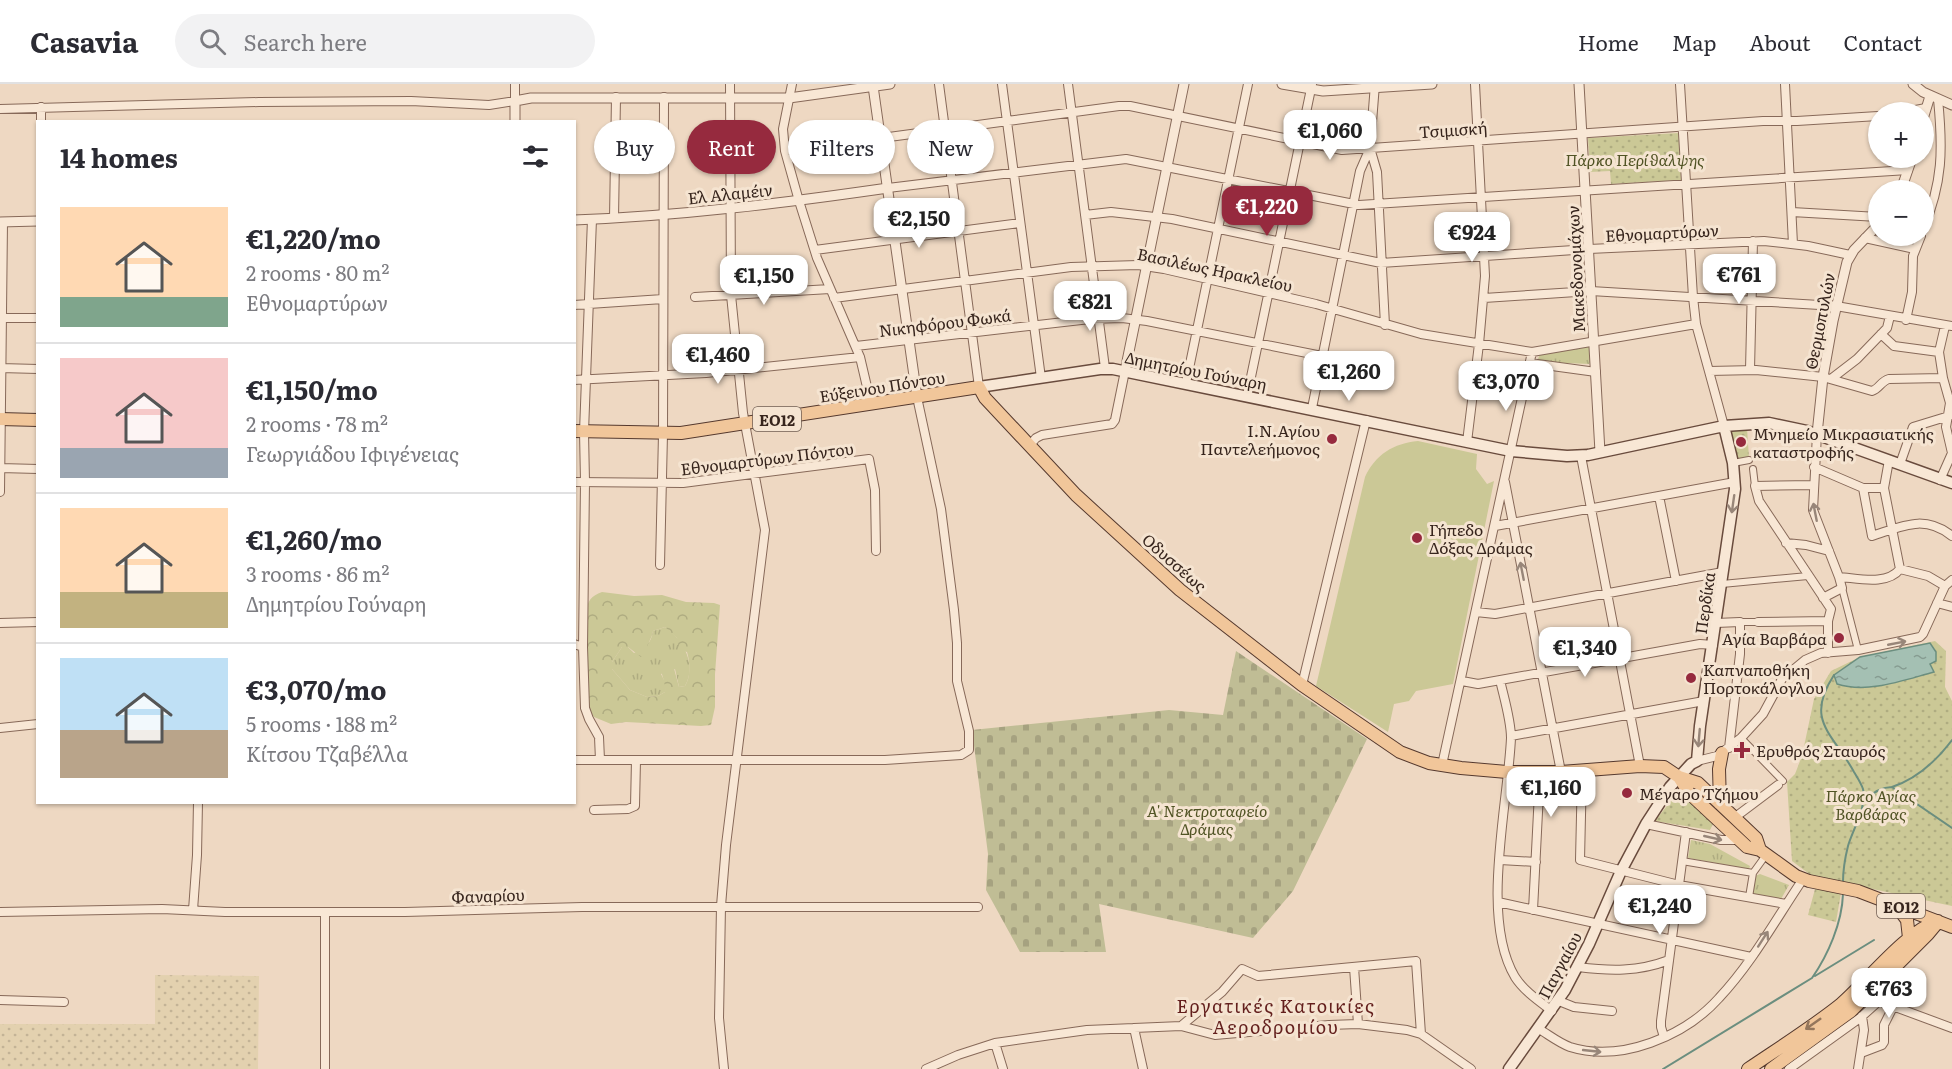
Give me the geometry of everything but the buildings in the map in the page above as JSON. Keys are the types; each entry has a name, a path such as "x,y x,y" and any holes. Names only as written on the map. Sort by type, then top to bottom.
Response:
{"main road":[{"name":"Δημητρίου Γούναρη","path":"979,387 1105,368 1312,408 1511,451 1581,456 1724,426 1769,423 1795,427 1817,434 1952,483"},
{"name":"Εύξεινου Πόντου","path":"579,431 688,433 979,387"},
{"name":"Οδυσσέως","path":"979,387 985,398 1029,446 1104,522 1171,582 1302,685 1373,735 1414,758 1442,765"},
{"path":"0,419 36,420"},
{"name":"Περδίκα","path":"1697,761 1735,482 1724,426"},
{"path":"1720,804 1719,769 1726,750"},
{"path":"1679,777 1697,761"},
{"name":"ΕΟ12","path":"1442,765 1540,773 1664,766 1679,777 1698,783 1756,838 1763,852"},
{"name":"ΕΟ12","path":"1679,777 1689,793 1747,847 1763,852 1803,879 1844,887 1895,904 1952,929"},
{"name":"Παγγαίου","path":"1509,1069 1552,1011 1578,967 1621,871 1646,824 1679,777"},
{"path":"1895,904 1907,920 1915,940"},
{"path":"1771,1069 1842,1018 1889,974 1920,930 1938,921 1952,918"},
{"path":"1748,1069 1841,1004 1915,940 1952,929"}],"street":[{"path":"514,84 515,120"},
{"path":"724,1069 719,1018 721,906 726,845 765,534 745,424 730,295 730,84"},
{"path":"792,84 783,129 785,151 815,250 860,357 871,404"},
{"path":"0,109 386,101 489,105 531,98 789,98 890,84"},
{"path":"939,84 944,120"},
{"path":"1002,84 1041,378"},
{"path":"1068,84 1105,368"},
{"path":"1029,446 1042,435 1112,424 1115,420 1184,84"},
{"path":"1186,383 1248,84"},
{"path":"1281,84 1311,87 1432,84"},
{"path":"1467,441 1484,298 1485,256 1475,84"},
{"name":"Μακεδονομάχων","path":"1580,84 1600,452"},
{"path":"1680,84 1696,324 1724,426"},
{"path":"1785,84 1793,244"},
{"path":"1913,84 1952,105"},
{"path":"873,85 878,120"},
{"path":"1312,408 1360,171 1370,148 1375,86"},
{"path":"1247,396 1311,87"},
{"path":"614,218 616,97"},
{"path":"660,565 663,484 664,97"},
{"path":"1930,102 1934,97"},
{"path":"1934,97 1942,144 1941,164 1934,195"},
{"name":"Τσιμισκή","path":"994,123 1125,106 1339,150 1763,121 1787,122 1868,117"},
{"path":"41,107 41,120"},
{"path":"1370,148 1377,168 1384,325"},
{"path":"888,188 1126,159 1353,205 1908,170 1904,180"},
{"path":"576,760 885,760 961,755 969,750 969,731 957,679 954,610 941,509 917,397 886,174"},
{"path":"950,174 979,387"},
{"name":"Ελ Αλαμέιν","path":"576,220 663,216 799,201 888,188"},
{"name":"Εθνομαρτύρων","path":"1085,215 1110,212 1156,217 1381,264 1589,249 1752,241 1793,244 1850,255"},
{"path":"1791,212 1868,216"},
{"path":"592,219 585,380 579,431 585,482 583,647 585,708 599,737 600,760"},
{"path":"0,492 2,222 36,221"},
{"path":"815,250 1020,223"},
{"name":"Θερμοπυλών","path":"1817,434 1836,306 1850,255 1868,235"},
{"path":"1865,238 1915,249"},
{"path":"1750,370 1752,241"},
{"path":"1906,320 1912,292 1912,260 1916,246"},
{"name":"Βασιλέως Ηρακλείου","path":"834,298 1092,265 1146,266 1269,293 1421,334 1532,352 1696,324"},
{"path":"695,297 830,289"},
{"path":"1484,298 1591,291 1693,297 1836,306 1949,326 1940,352 1943,378 1950,405 1950,416 1946,429 1952,453 1940,480"},
{"path":"576,305 663,299"},
{"path":"1827,378 1857,359 1888,327 1890,316"},
{"path":"1,318 36,318"},
{"name":"Νικηφόρου Φωκά","path":"856,346 1099,318 1136,319 1322,356"},
{"path":"1881,334 1894,346 1940,352"},
{"path":"1442,765 1532,352"},
{"path":"576,380 738,370 860,357"},
{"path":"1530,363 1596,372"},
{"path":"1,368 36,369"},
{"path":"1709,370 1750,370 1827,378 1872,391 1882,381 1890,379 1943,378"},
{"path":"1900,569 1884,488 1894,462 1913,427 1950,416"},
{"path":"1302,685 1366,420"},
{"path":"1817,434 1813,510 1839,577 1858,650"},
{"path":"1581,456 1640,766"},
{"name":"Εθνομαρτύρων Πόντου","path":"576,482 663,484 703,482 869,459 875,490 876,551"},
{"path":"1733,464 1749,460"},
{"path":"1814,467 1863,488 1884,488"},
{"path":"0,468 36,469"},
{"path":"1754,469 1759,501 1832,612 1828,621 1828,652"},
{"path":"1505,478 1561,772"},
{"path":"1494,526 1735,482"},
{"path":"1755,486 1813,485"},
{"path":"1863,488 1872,536 1911,524 1924,523 1940,528 1952,536"},
{"path":"1659,496 1676,580"},
{"path":"1786,543 1829,551"},
{"path":"1839,577 1882,579 1893,576 1900,569"},
{"path":"1900,569 1929,577 1945,586"},
{"path":"1476,612 1495,614 1723,572"},
{"path":"1722,584 1808,576"},
{"path":"1697,761 1713,759 1740,738 1762,714 1784,677 1805,660 1820,653 1858,650 1917,639 1923,634 1945,586 1952,580"},
{"path":"1823,598 1842,588"},
{"path":"1937,603 1952,607"},
{"path":"1716,623 1828,621"},
{"path":"0,623 36,622"},
{"path":"1726,750 1740,660 1740,622"},
{"path":"1462,681 1474,684 1701,644 1713,645"},
{"path":"576,645 583,647"},
{"path":"1500,680 1511,736 1498,902 1502,942 1512,972 1529,994 1552,1011"},
{"path":"1511,736 1704,701"},
{"path":"0,728 36,724"},
{"path":"1734,818 1781,784 1740,738"},
{"path":"594,810 628,809 635,806 636,760"},
{"path":"1581,771 1580,860 1679,885 1786,904"},
{"path":"1533,910 1540,773"},
{"path":"194,910 198,804"},
{"path":"1646,824 1721,840 1739,840"},
{"path":"1664,1036 1661,1021 1686,832"},
{"path":"1749,897 1753,873 1763,852"},
{"path":"1500,860 1536,862"},
{"path":"1682,861 1753,873"},
{"path":"1539,1029 1563,1044 1591,1052 1611,1052 1664,1036 1684,1026 1713,1004 1751,957 1803,879"},
{"path":"1498,902 1751,957"},
{"name":"Φαναρίου","path":"0,912 109,909 225,912 405,912 563,907 978,907"},
{"path":"325,912 325,1069"},
{"path":"1578,967 1626,970 1643,968 1669,960"},
{"path":"1181,1026 1222,992 1242,969 1258,976 1416,961 1421,1034"},
{"path":"1354,967 1358,1024"},
{"path":"1789,1069 1880,1001 1889,974"},
{"path":"0,1000 64,1002"},
{"path":"1558,1001 1574,1007 1612,1011"},
{"path":"1880,1001 1952,1028"},
{"path":"1861,1053 1882,1045 1884,1025 1893,1006"},
{"path":"1858,1069 1864,1030 1862,1016"},
{"path":"926,1069 958,1055 995,1043 1087,1030 1181,1026 1215,1035 1329,1024 1358,1024 1421,1034 1468,1067"},
{"path":"1134,1028 1143,1069"},
{"path":"995,1043 1003,1069"},
{"path":"1457,1069 1468,1067"}],"shaded area":[{"path":"155,975 259,976 258,1069 0,1069 0,1024 155,1024"}],"green space":[{"name":"Πάρκο Περίθαλψης","path":"1679,133 1681,180 1611,184 1610,171 1590,172 1588,138"},
{"path":"1590,347 1591,361 1589,364 1543,362 1538,359 1540,354"},
{"path":"1747,428 1749,458 1736,460 1730,431"},
{"name":"Γήπεδο Δόξας Δράμας","path":"1418,441 1477,454 1476,469 1487,484 1494,481 1453,684 1416,691 1409,701 1394,704 1388,732 1316,686 1365,477 1374,462 1393,447"},
{"path":"602,592 634,596 662,595 686,602 720,605 715,707 711,725 626,722 611,724 594,717 588,709 586,612 591,599","holes":["665,627 677,638 679,650 687,652 689,660 689,674 685,686 679,687 672,661 666,660 660,665 665,692 658,696 647,697 630,690 612,669 612,662 622,647 628,647 641,657 646,652 653,631"]},
{"path":"665,627 678,639 687,654 690,670 688,678 685,686 679,687 675,669 661,674 666,684 665,692 658,696 647,697 630,690 612,669 612,662 622,647 628,647 634,653 647,645 653,631"},
{"name":"Πάρκο Αγίας Βαρβάρας","path":"1935,641 1946,651 1945,687 1952,701 1952,906 1812,876 1792,861 1787,782 1795,774 1802,756 1814,699 1831,671 1860,657"},
{"name":"Α' Νεκτροταφείο Δράμας","path":"1236,651 1367,739 1293,891 1253,938 1099,904 1106,952 1020,952 986,890 988,854 972,730 1169,710 1223,715"},
{"path":"1681,788 1713,824 1710,830 1655,821"},
{"path":"1691,840 1710,844 1750,866 1749,869 1688,858"},
{"path":"1760,874 1789,885 1781,899 1752,894 1755,876"},
{"path":"1815,889 1841,893 1836,922 1808,915"}],"water":[{"path":"1930,643 1936,652 1936,661 1930,664 1934,672 1873,687 1849,687 1837,684 1834,675 1860,657"}],"waterway":[{"path":"1834,675 1825,691 1822,716 1825,726 1860,782 1864,796 1848,846 1843,882"},
{"path":"1892,787 1901,784 1925,768 1952,740"},
{"path":"1864,801 1877,791 1892,787 1952,828"},
{"path":"1663,1069 1812,978 1833,938 1840,916 1843,894"},
{"path":"1815,976 1874,940"}],"place":[{"name":"Ι.Ν.Αγίου Παντελεήμονος","path":"1332,439"},
{"name":"Μνημείο Μικρασιατικής καταστροφής","path":"1741,442"},
{"name":"Γήπεδο Δόξας Δράμας","path":"1417,538"},
{"name":"Αγία Βαρβάρα","path":"1839,638"},
{"name":"Καπναποθήκη Πορτοκάλογλου","path":"1691,678"},
{"name":"Ερυθρός Σταυρός","path":"1742,750"},
{"name":"Μέγαρο Τζήμου","path":"1627,793"}],"district":[{"name":"Εργατικές Κατοικίες Αεροδρομίου","path":"1276,1015"}]}
